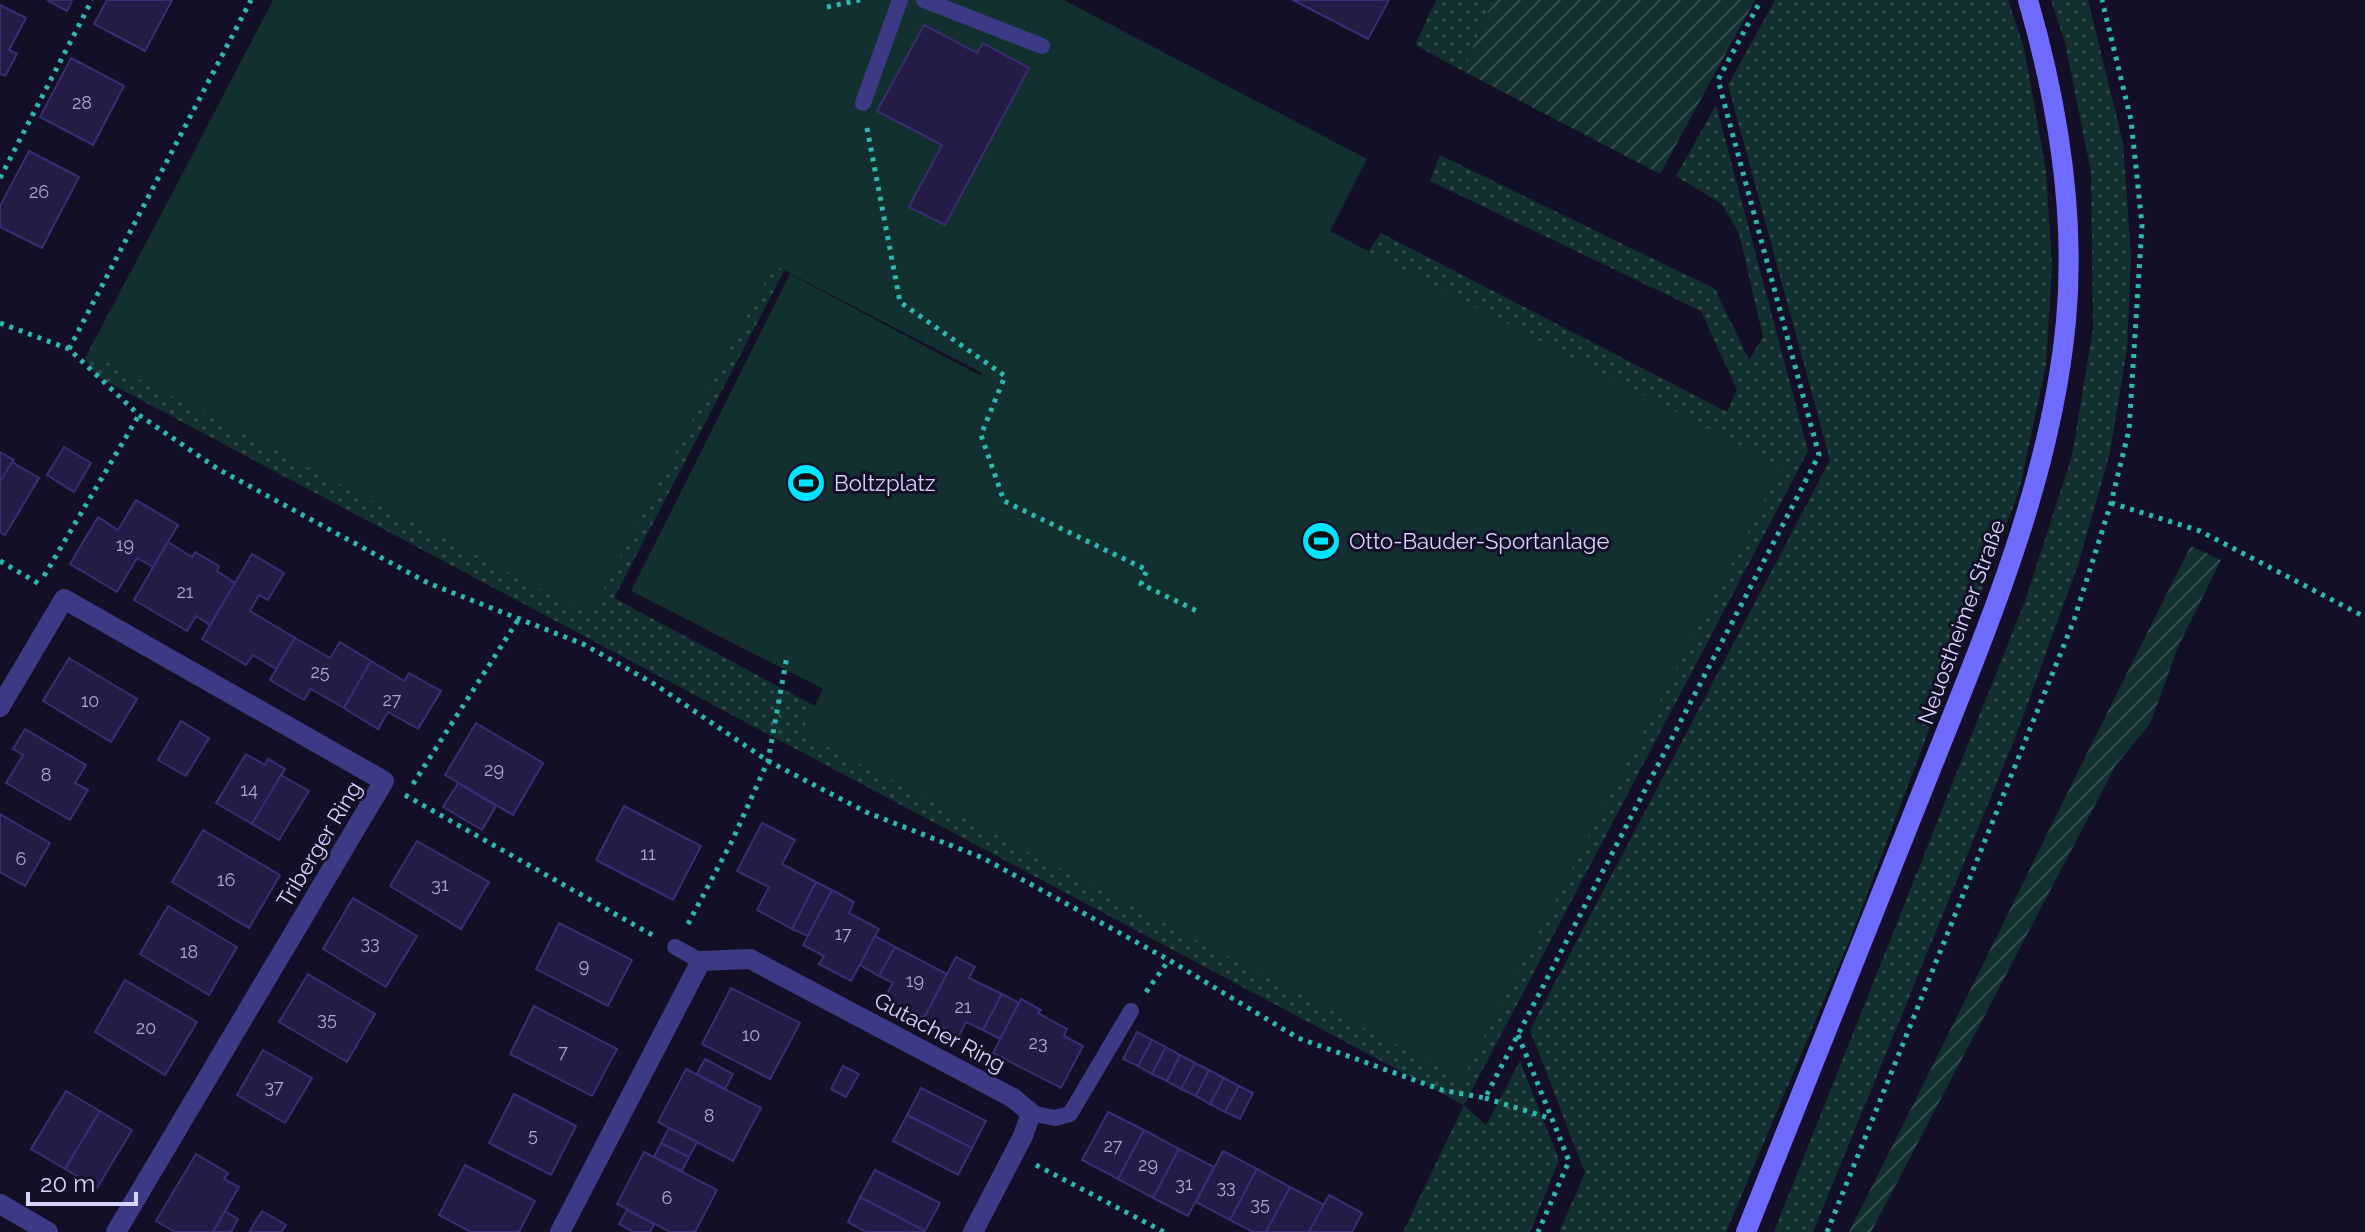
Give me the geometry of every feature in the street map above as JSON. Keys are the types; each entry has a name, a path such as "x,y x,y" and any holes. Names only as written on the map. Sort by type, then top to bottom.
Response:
{"main road":[{"name":"Neuostheimer Straße","path":"1746,1232 1990,622 2044,454 2067,319 2069,232 2062,152 2046,62 2028,0"}],"street":[{"path":"0,707 64,599"},
{"name":"Triberger Ring","path":"64,599 384,781 116,1232"},
{"name":"Gutacher Ring","path":"701,961 750,959 1013,1098 1031,1113"},
{"path":"560,1232 701,961"},
{"path":"973,1232 1031,1113"},
{"path":"0,1204 48,1232"}],"lane":[{"path":"863,103 900,0"},
{"path":"924,0 1042,46"},
{"path":"675,947 701,961"},
{"path":"1031,1113 1055,1118 1070,1114 1131,1011"}],"path":[{"path":"0,178 92,0"},
{"path":"69,349 251,0"},
{"path":"827,7 860,0"},
{"path":"1485,1098 1819,455 1718,80 1761,0"},
{"path":"1827,1232 2074,620 2111,503 2129,430 2142,225 2131,120 2102,0"},
{"path":"863,103 900,302 1005,376 981,435 1004,501 1147,570 1141,584 1199,612"},
{"path":"0,323 69,349 139,415 218,469 428,583 583,644 656,685 768,761 866,812 983,858 1169,960 1298,1038 1442,1090 1485,1098 1552,1119"},
{"path":"40,584 139,415"},
{"path":"2111,503 2200,531 2365,617"},
{"path":"0,561 64,599"},
{"path":"406,795 518,620"},
{"path":"384,781 675,947 732,841 768,761 787,656"},
{"path":"1131,1011 1169,960"},
{"path":"1518,1035 1569,1161 1538,1232"},
{"path":"1014,1153 1164,1232"}],"green space":[{"name":"Otto-Bauder-Sportanlage","path":"273,0 1064,0 1367,159 1330,231 1782,467 1462,1079 801,733 823,689 631,591 790,274 981,376 982,373 774,265 590,615 89,353"},
{"name":"Otto-Bauder-Sportanlage","path":"275,0 850,144 614,598 824,711 1368,252 1381,233 1727,412 1737,390 1701,311 1430,181 1440,155 1715,289 1749,360 1763,337 1739,233 1722,204 1676,176 1716,105 1808,451 1464,1105 96,376 85,358"},
{"path":"1436,0 1493,0 1463,71 1415,45"},
{"path":"1493,0 1755,0 1660,174 1463,71"},
{"path":"1775,0 2008,0 2024,48 2046,171 2052,265 2046,365 2019,491 1852,934 1726,1232 1559,1232 1585,1173 1530,1030 1830,460 1728,85"},
{"path":"2051,0 2088,0 2123,143 2131,256 2127,349 2110,452 2079,562 2015,738 1813,1232 1774,1232 2025,601 2072,456 2093,329 2091,172 2065,42"},
{"path":"2191,546 2221,560 2178,647 2150,724 2116,765 1871,1232 1849,1232 2105,717"},
{"path":"1520,1061 1559,1160 1530,1232 1403,1232 1464,1105 1486,1125"}],"building":[{"path":"47,0 72,0 67,11"},
{"path":"107,0 172,0 145,51 94,24"},
{"path":"1293,0 1389,0 1368,39"},
{"path":"0,5 26,18 9,50 17,54 5,76 0,74"},
{"path":"924,25 977,53 983,43 1029,68 945,225 909,207 942,145 877,111"},
{"path":"71,58 124,86 93,145 40,117"},
{"path":"29,151 79,177 42,248 0,227 0,206"},
{"path":"64,447 91,463 74,492 47,475"},
{"path":"0,452 14,460 0,482"},
{"path":"12,462 39,478 5,535 0,532 0,482"},
{"path":"136,500 178,525 153,567 137,558 117,592 70,564 98,517 118,530"},
{"path":"168,542 192,557 195,552 219,566 217,571 235,583 210,625 196,616 187,631 134,600"},
{"path":"252,554 284,573 268,600 259,595 250,611 295,638 276,669 253,655 246,665 202,639"},
{"path":"295,638 330,658 340,642 371,661 344,708 311,689 304,700 270,680"},
{"path":"69,658 137,699 111,742 43,701"},
{"path":"371,661 404,681 409,673 441,691 418,729 388,712 378,729 344,708"},
{"path":"181,721 209,738 186,776 158,760"},
{"path":"476,723 543,763 513,815 445,775"},
{"path":"25,729 86,765 75,783 88,790 70,820 6,783 23,755 13,749"},
{"path":"246,754 265,765 268,759 285,769 252,824 216,803"},
{"path":"281,775 309,791 279,840 252,824"},
{"path":"458,783 496,806 482,830 443,807"},
{"path":"624,806 701,846 673,900 596,860"},
{"path":"0,814 50,843 25,886 0,872"},
{"path":"762,823 795,840 782,864 816,882 792,929 757,910 769,887 737,871"},
{"path":"203,830 280,875 249,928 172,882"},
{"path":"417,841 489,882 461,929 390,886"},
{"path":"816,882 832,890 808,936 792,929"},
{"path":"832,890 854,902 849,913 879,929 851,981 819,964 824,956 803,945"},
{"path":"353,898 417,936 386,987 323,949"},
{"path":"168,906 237,947 209,995 140,954"},
{"path":"559,923 632,960 608,1006 536,969"},
{"path":"875,936 895,947 879,976 860,965"},
{"path":"895,947 947,974 924,1018 885,997 893,983 879,976"},
{"path":"956,957 975,967 969,978 1002,994 983,1030 966,1022 959,1036 924,1018"},
{"path":"308,974 375,1014 347,1062 279,1022"},
{"path":"125,980 197,1022 165,1075 95,1032"},
{"path":"731,988 800,1023 770,1079 702,1044"},
{"path":"1002,994 1019,1003 1000,1039 983,1030"},
{"path":"1021,999 1041,1010 1038,1013 1067,1029 1064,1036 1083,1046 1061,1088 993,1053"},
{"path":"534,1006 617,1049 592,1096 510,1054"},
{"path":"1137,1032 1152,1040 1138,1066 1123,1059"},
{"path":"1152,1040 1166,1047 1152,1074 1138,1066"},
{"path":"1166,1047 1180,1055 1167,1081 1152,1074"},
{"path":"263,1050 312,1078 285,1123 237,1095"},
{"path":"1180,1055 1195,1063 1181,1089 1167,1081"},
{"path":"705,1059 733,1074 725,1089 697,1074"},
{"path":"1195,1063 1209,1070 1196,1096 1181,1089"},
{"path":"843,1066 859,1074 846,1097 831,1089"},
{"path":"686,1069 761,1108 733,1161 658,1122"},
{"path":"1209,1070 1224,1078 1210,1104 1196,1096"},
{"path":"1224,1078 1239,1086 1225,1112 1210,1104"},
{"path":"1239,1086 1253,1093 1240,1119 1225,1112"},
{"path":"921,1088 986,1121 972,1148 907,1115"},
{"path":"66,1091 100,1111 65,1169 31,1149"},
{"path":"514,1094 576,1126 551,1175 489,1143"},
{"path":"100,1111 132,1130 97,1188 65,1169"},
{"path":"1108,1112 1144,1130 1118,1179 1082,1160"},
{"path":"907,1115 972,1148 958,1175 893,1141"},
{"path":"669,1128 697,1142 689,1157 661,1143"},
{"path":"1144,1130 1179,1149 1153,1198 1118,1179"},
{"path":"661,1143 689,1157 682,1171 654,1157"},
{"path":"1179,1149 1214,1167 1188,1216 1153,1198"},
{"path":"1223,1151 1257,1169 1230,1220 1196,1202"},
{"path":"644,1152 717,1190 695,1232 670,1232 617,1204"},
{"path":"196,1154 228,1173 224,1179 239,1187 213,1232 175,1232 156,1221"},
{"path":"465,1165 535,1201 519,1232 471,1232 439,1215"},
{"path":"1257,1169 1290,1187 1266,1232 1253,1232 1230,1220"},
{"path":"875,1170 940,1203 925,1231 860,1197"},
{"path":"1290,1187 1324,1205 1309,1232 1266,1232"},
{"path":"1329,1195 1362,1213 1352,1232 1309,1232"},
{"path":"860,1197 925,1232 866,1232 848,1222"},
{"path":"627,1210 654,1224 650,1232 633,1232 619,1224"},
{"path":"225,1211 238,1219 231,1232 213,1232"},
{"path":"262,1211 286,1225 281,1232 249,1232"}],"place":[{"name":"Boltzplatz","path":"806,483"},
{"name":"Otto-Bauder-Sportanlage","path":"1321,541"}]}
